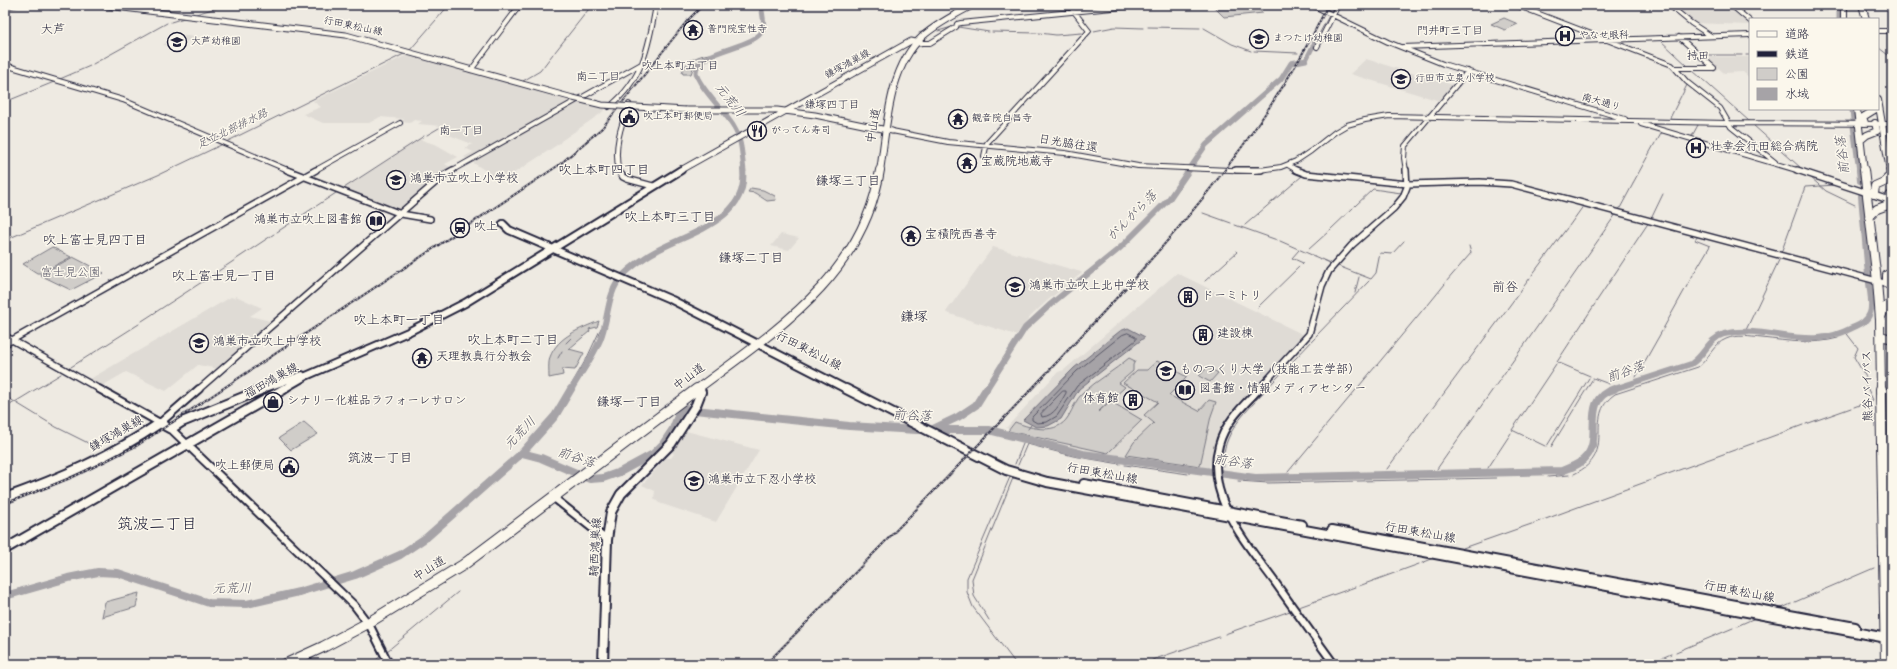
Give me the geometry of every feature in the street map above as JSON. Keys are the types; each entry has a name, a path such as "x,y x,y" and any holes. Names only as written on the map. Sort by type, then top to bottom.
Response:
{"highway":[{"name":"中山道","path":"586,476 701,392 761,344 817,298 847,263 862,240 879,196 889,131 902,74 910,56 918,42 933,28 973,5"},
{"name":"中山道","path":"918,42 935,29 976,5"},
{"path":"1844,5 1844,18"},
{"path":"1862,5 1866,18"},
{"name":"熊谷バイパス","path":"1857,110 1862,123 1861,140 1865,190 1877,281 1881,336 1888,528 1888,636 1886,664"},
{"path":"1862,123 1863,117 1872,110"},
{"path":"1874,193 1875,186 1891,178 1879,110"},
{"path":"1861,140 1867,135 1877,131 1875,123"},
{"path":"1869,217 1877,209 1888,205 1891,198"},
{"path":"1889,284 1887,275 1892,272"},
{"path":"1880,320 1885,307 1892,303"},
{"path":"1881,336 1892,339"},
{"name":"中山道","path":"300,664 369,625 463,564 555,500 761,344"},
{"name":"中山道","path":"286,664 369,625"}],"main road":[{"name":"行田東松山線","path":"99,5 335,33 574,100 602,105 686,110 727,109 787,111"},
{"name":"鎌塚鴻巣線","path":"787,111 911,41 918,42"},
{"path":"555,248 653,186 787,111 889,131"},
{"path":"510,222 509,226 512,228 555,248"},
{"path":"503,224 509,230 555,248"},
{"name":"行田東松山線","path":"555,248 619,274 921,425 995,465 1034,479 1228,513 1888,636"},
{"name":"福田鴻巣線","path":"5,549 306,376 426,324 465,303 555,248"},
{"path":"171,429 182,422 272,385 299,376 306,376"},
{"name":"騎西鴻巣線","path":"603,664 607,540 609,521 616,502 627,487 666,451 696,405 701,392"},
{"name":"鎌塚鴻巣線","path":"5,498 51,482 82,469 146,433 160,423 171,429"}],"street":[{"path":"471,70 520,5"},
{"path":"608,108 618,101 639,75 656,5"},
{"path":"984,156 986,146 1089,31 1069,5"},
{"path":"918,42 930,43 956,27 958,24 1142,5"},
{"name":"南大通り","path":"1312,5 1402,47 1467,72 1803,171"},
{"name":"南大通り","path":"1316,5 1331,14 1399,47 1467,72 1891,198"},
{"path":"1317,47 1331,14 1338,5"},
{"path":"1516,5 1665,62 1675,68 1688,82 1720,108 1728,123 1775,162"},
{"path":"1669,5 1691,23 1711,36"},
{"path":"1731,5 1749,20"},
{"path":"1879,31 1892,31"},
{"path":"1402,47 1749,35"},
{"path":"1675,68 1714,68 1679,37"},
{"path":"5,336 160,423 444,175 470,162 574,100 643,63"},
{"path":"5,65 123,100 257,158 399,214 430,219"},
{"path":"1334,664 1228,513 1216,474 1218,449 1228,423 1309,334 1314,323 1323,283 1329,271 1356,242 1402,200 1408,184 1403,158 1405,146 1467,72"},
{"path":"629,104 622,125 617,158 621,175 625,178 641,181 653,186"},
{"path":"1607,114 1611,119 1608,121"},
{"path":"1889,284 1511,184 1480,182 1408,184 1306,174 1297,171 1288,165 1304,157 1340,129 1353,123 1389,116 1639,122 1892,124"},
{"path":"5,344 400,123"},
{"name":"日光脇往還","path":"889,131 948,142 1065,153 1138,166 1253,171 1272,170 1288,165"},
{"path":"171,429 334,588 354,605 369,625 389,664"},
{"path":"555,500 607,540"}],"shaded area":[{"path":"1669,5 1727,5 1749,25 1691,23"},
{"name":"大芦幼稚園","path":"178,35 195,37 178,46 163,45"},
{"path":"409,54 569,101 569,103 469,160 464,157 473,152 465,148 472,144 444,133 451,129 442,128 442,126 418,124 422,121 414,120 410,123 400,122 404,119 380,117 369,123 323,123 303,114 321,107 313,101"},
{"path":"1706,57 1749,57 1749,77 1743,72 1724,73"},
{"name":"行田市立泉小学校","path":"1366,59 1453,85 1440,101 1350,74"},
{"path":"576,103 605,109 560,143 502,181 494,180 486,171 472,162 571,104"},
{"name":"鴻巣市立吹上小学校","path":"419,139 437,145 458,157 445,164 452,168 444,172 402,209 398,210 344,188"},
{"path":"781,234 799,238 789,250 771,246"},
{"name":"鴻巣市立吹上北中学校","path":"993,247 1082,273 1048,300 1031,316 1016,335 947,313 946,312"},
{"name":"ものつくり大学（技能工芸学部）","path":"1177,273 1302,334 1303,336 1230,413 1221,426 1215,441 1209,469 1102,453 1070,446 1006,428 1058,372 1064,370"},
{"name":"鴻巣市立吹上中学校","path":"236,296 262,308 250,316 270,321 219,369 198,365 166,391 126,372 102,386 90,379 231,297 234,298"},
{"name":"鴻巣市立下忍小学校","path":"686,431 759,450 716,522 659,503 654,498 655,491 642,485 666,458 671,458 674,454 672,452 675,445"}],"green space":[{"path":"1212,5 1253,5 1263,13 1224,17"},
{"path":"1504,18 1518,24 1505,30 1491,24"},
{"path":"709,54 694,65 691,74 683,74 682,72 686,64 697,57"},
{"path":"751,188 763,190 775,196 776,200 767,201 755,193 748,192"},
{"path":"52,247 71,257 41,273 37,273 23,264"},
{"name":"富士見公園","path":"73,257 104,273 71,290 40,275"},
{"path":"599,321 597,327 589,329 590,331 569,349 584,353 575,370 562,369 563,375 549,378 550,357 558,344 570,334"},
{"path":"1129,358 1135,361 1133,371 1119,383 1125,387 1098,412 1110,401 1142,420 1108,453 1008,431 1015,422 1029,427 1044,429 1063,423 1068,417 1076,401 1083,393"},
{"path":"1157,361 1187,377 1169,395 1199,411 1209,400 1216,402 1211,416 1200,466 1126,455 1134,442 1154,423 1144,415 1158,402 1123,383 1137,370 1147,370"},
{"path":"1208,367 1218,373 1210,382 1199,376"},
{"path":"304,422 318,434 291,450 279,438"},
{"path":"139,593 136,607 102,617 105,602"}],"water":[{"path":"1128,328 1145,337 1079,389 1061,419 1048,426 1036,427 1023,420 1074,368 1120,331"}],"waterway":[{"path":"5,10 24,5"},
{"name":"足立北部排水路","path":"196,14 226,5"},
{"name":"足立北部排水路","path":"410,50 449,5"},
{"path":"555,52 592,5"},
{"name":"元荒川","path":"744,171 737,132 701,84 696,72 699,64 706,58 750,41 758,36 764,27 761,5"},
{"name":"がんがら落","path":"1331,12 1334,5"},
{"path":"1829,5 1839,12"},
{"name":"前谷落","path":"1839,5 1839,18"},
{"name":"がんがら落","path":"1318,36 1330,14"},
{"name":"足立北部排水路","path":"171,22 184,18"},
{"name":"足立北部排水路","path":"93,64 167,23"},
{"path":"938,31 952,27"},
{"path":"958,27 989,32"},
{"path":"1094,31 1114,27 1143,28"},
{"path":"1148,27 1200,28"},
{"path":"1204,28 1232,44 1251,51"},
{"path":"919,33 924,31"},
{"path":"992,32 1037,33"},
{"path":"1039,33 1056,35 1082,33"},
{"name":"がんがら落","path":"1188,171 1206,145 1281,79 1291,63 1306,60 1318,36"},
{"path":"1660,40 1688,66"},
{"path":"1879,48 1892,58"},
{"path":"1254,51 1298,53"},
{"name":"足立北部排水路","path":"226,142 406,53"},
{"path":"523,81 540,71 553,54"},
{"path":"1703,55 1742,55"},
{"name":"足立北部排水路","path":"60,79 90,66"},
{"path":"1692,70 1749,121"},
{"name":"足立北部排水路","path":"5,102 54,82"},
{"path":"1682,95 1687,85"},
{"path":"1669,120 1681,96"},
{"name":"前谷落","path":"1852,110 1853,120"},
{"path":"1692,136 1698,125"},
{"path":"1753,125 1801,168"},
{"name":"前谷落","path":"1853,126 1859,171"},
{"path":"427,135 439,128"},
{"path":"1657,141 1662,132"},
{"path":"344,188 424,136"},
{"path":"1633,183 1655,143"},
{"name":"足立北部排水路","path":"5,240 158,175 223,144"},
{"name":"元荒川","path":"571,390 600,340 614,288 618,281 631,268 646,257 710,225 724,215 735,203 742,188 743,170"},
{"name":"がんがら落","path":"986,390 1025,328 1051,304 1120,248 1169,199 1189,170"},
{"name":"前谷落","path":"1859,170 1860,181"},
{"path":"1295,182 1302,176"},
{"path":"1810,177 1820,186"},
{"path":"1245,225 1294,183"},
{"path":"1619,210 1633,184"},
{"path":"1820,186 1835,185"},
{"path":"1781,253 1805,187 1820,186"},
{"path":"1820,186 1826,191 1855,205"},
{"path":"1355,206 1373,189 1401,193"},
{"path":"277,232 336,193"},
{"path":"1651,219 1663,194"},
{"name":"前谷落","path":"1861,196 1868,275"},
{"path":"1569,226 1584,205"},
{"path":"1330,230 1353,208"},
{"path":"1203,213 1231,223"},
{"path":"1600,237 1616,214"},
{"path":"1631,249 1649,222"},
{"path":"1235,225 1277,240"},
{"path":"1532,275 1567,228"},
{"path":"1308,250 1328,232"},
{"path":"208,278 274,234"},
{"path":"1694,273 1710,246 1695,240 1698,236"},
{"path":"1564,289 1599,239"},
{"path":"1280,241 1330,263"},
{"path":"1338,266 1371,279 1376,273 1380,253 1392,254 1404,241"},
{"path":"1446,282 1471,253 1469,246"},
{"path":"1258,307 1303,263 1292,258 1299,250"},
{"path":"1205,281 1237,252 1236,251"},
{"path":"1596,302 1630,251"},
{"path":"1746,330 1780,258"},
{"path":"1663,329 1693,275"},
{"path":"1355,293 1359,277"},
{"path":"1490,332 1530,278"},
{"path":"142,321 205,280"},
{"path":"1316,336 1369,281"},
{"name":"前谷落","path":"1614,389 1691,364 1700,356 1710,343 1724,334 1748,332 1795,338 1819,338 1844,332 1862,323 1869,316 1871,306 1869,283"},
{"path":"1428,305 1445,284"},
{"path":"1523,347 1563,290"},
{"path":"1590,376 1557,362 1595,304"},
{"path":"1377,365 1426,306"},
{"path":"71,367 139,324"},
{"name":"元荒川","path":"586,360 601,328"},
{"path":"1844,330 1858,348 1854,357 1867,379 1863,379 1873,400 1854,407"},
{"path":"1636,377 1662,331"},
{"path":"1442,396 1488,334"},
{"path":"1574,474 1588,465 1595,456 1598,445 1601,414 1605,403 1615,394 1698,367 1718,344 1730,337 1744,336 1810,342 1838,338"},
{"path":"566,343 571,338"},
{"path":"1256,400 1315,338"},
{"path":"1477,412 1522,348"},
{"path":"558,358 562,351"},
{"name":"元荒川","path":"566,394 585,361"},
{"path":"1545,446 1512,430 1556,364"},
{"path":"1319,434 1375,367"},
{"path":"15,402 61,374"},
{"path":"1547,446 1589,378"},
{"path":"1593,378 1609,384"},
{"path":"1551,447 1592,380"},
{"name":"元荒川","path":"522,453 555,416 571,389"},
{"name":"がんがら落","path":"933,429 958,417 976,405 986,389"},
{"name":"前谷落","path":"522,453 541,458 590,479 603,478 620,472 653,454 663,444 673,429 678,416 685,409 849,426 917,430 989,430 1083,454 1255,478 1562,471 1578,464 1586,457 1591,449 1593,440 1597,402 1603,394 1614,389"},
{"path":"5,396 15,402"},
{"path":"1387,469 1440,398"},
{"path":"5,408 15,402"},
{"path":"15,402 56,427 100,449"},
{"path":"1223,466 1223,456 1228,439 1242,416 1255,402"},
{"path":"1806,424 1851,408"},
{"path":"1437,469 1475,415"},
{"path":"1028,429 1031,425"},
{"path":"1757,442 1803,425"},
{"path":"1488,468 1511,433"},
{"path":"1288,472 1318,436"},
{"path":"1015,464 1025,439"},
{"path":"1654,479 1754,443"},
{"path":"1018,465 1027,444 1073,456 1120,464"},
{"name":"元荒川","path":"5,596 68,578 98,572 118,573 209,603 247,604 299,592 355,575 400,555 427,537 522,453"},
{"path":"1125,465 1188,474"},
{"path":"1548,477 1569,475"},
{"path":"1010,477 967,578 967,592 973,607 1016,664"},
{"path":"989,620 974,596 972,579 1013,478"},
{"path":"1238,481 1268,483 1496,478"},
{"path":"1599,499 1651,480"},
{"path":"1543,520 1597,500"},
{"path":"1483,541 1540,521"},
{"path":"1460,549 1480,542"},
{"path":"1422,563 1434,558"},
{"path":"1359,586 1419,564"},
{"path":"1795,602 1874,568"},
{"path":"1299,607 1355,587"},
{"path":"386,652 458,592"},
{"path":"1780,609 1791,604"},
{"path":"1225,634 1290,611"},
{"path":"1737,626 1755,618"},
{"path":"1676,652 1733,628"},
{"path":"1152,660 1219,637"},
{"path":"1648,664 1671,654"},
{"path":"371,664 382,655"},
{"path":"1142,664 1149,662"}],"railway":[{"path":"5,504 73,477 138,445 559,165 602,128 687,21 703,5"},
{"path":"766,664 1042,378 1162,247 1200,202 1270,107 1301,57 1328,5"}],"place":[{"name":"普門院宝性寺","path":"693,30"},
{"name":"やなせ眼科","path":"1565,36"},
{"name":"まつたけ幼稚園","path":"1259,39"},
{"name":"大芦幼稚園","path":"177,42"},
{"name":"行田市立泉小学校","path":"1401,79"},
{"name":"吹上本町郵便局","path":"629,117"},
{"name":"観音院自昌寺","path":"958,119"},
{"name":"がってん寿司","path":"757,131"},
{"name":"壮幸会行田総合病院","path":"1696,148"},
{"name":"宝蔵院地蔵寺","path":"967,163"},
{"name":"鴻巣市立吹上小学校","path":"396,180"},
{"name":"鴻巣市立吹上図書館","path":"376,221"},
{"name":"吹上","path":"460,228"},
{"name":"宝積院西善寺","path":"911,236"},
{"name":"鴻巣市立吹上北中学校","path":"1015,287"},
{"name":"ドーミトリ","path":"1188,297"},
{"name":"建設棟","path":"1203,335"},
{"name":"鴻巣市立吹上中学校","path":"199,343"},
{"name":"天理教真行分教会","path":"422,358"},
{"name":"ものつくり大学（技能工芸学部）","path":"1166,371"},
{"name":"図書館・情報メディアセンター","path":"1185,390"},
{"name":"体育館","path":"1133,400"},
{"name":"シナリー化粧品ラフォーレサロン","path":"273,402"},
{"name":"吹上郵便局","path":"289,467"},
{"name":"鴻巣市立下忍小学校","path":"694,481"}],"district":[{"name":"大芦","path":"53,31"},
{"name":"門井町三丁目","path":"1450,32"},
{"name":"持田","path":"1698,57"},
{"name":"吹上本町五丁目","path":"680,67"},
{"name":"南二丁目","path":"598,78"},
{"name":"鎌塚四丁目","path":"832,106"},
{"name":"南一丁目","path":"461,132"},
{"name":"吹上本町四丁目","path":"604,171"},
{"name":"鎌塚三丁目","path":"848,182"},
{"name":"吹上本町三丁目","path":"670,218"},
{"name":"吹上富士見四丁目","path":"95,241"},
{"name":"鎌塚二丁目","path":"751,259"},
{"name":"吹上富士見一丁目","path":"224,277"},
{"name":"前谷","path":"1505,288"},
{"name":"鎌塚","path":"914,318"},
{"name":"吹上本町一丁目","path":"399,321"},
{"name":"吹上本町二丁目","path":"513,341"},
{"name":"鎌塚一丁目","path":"629,403"},
{"name":"筑波一丁目","path":"380,459"},
{"name":"筑波二丁目","path":"157,526"}]}
